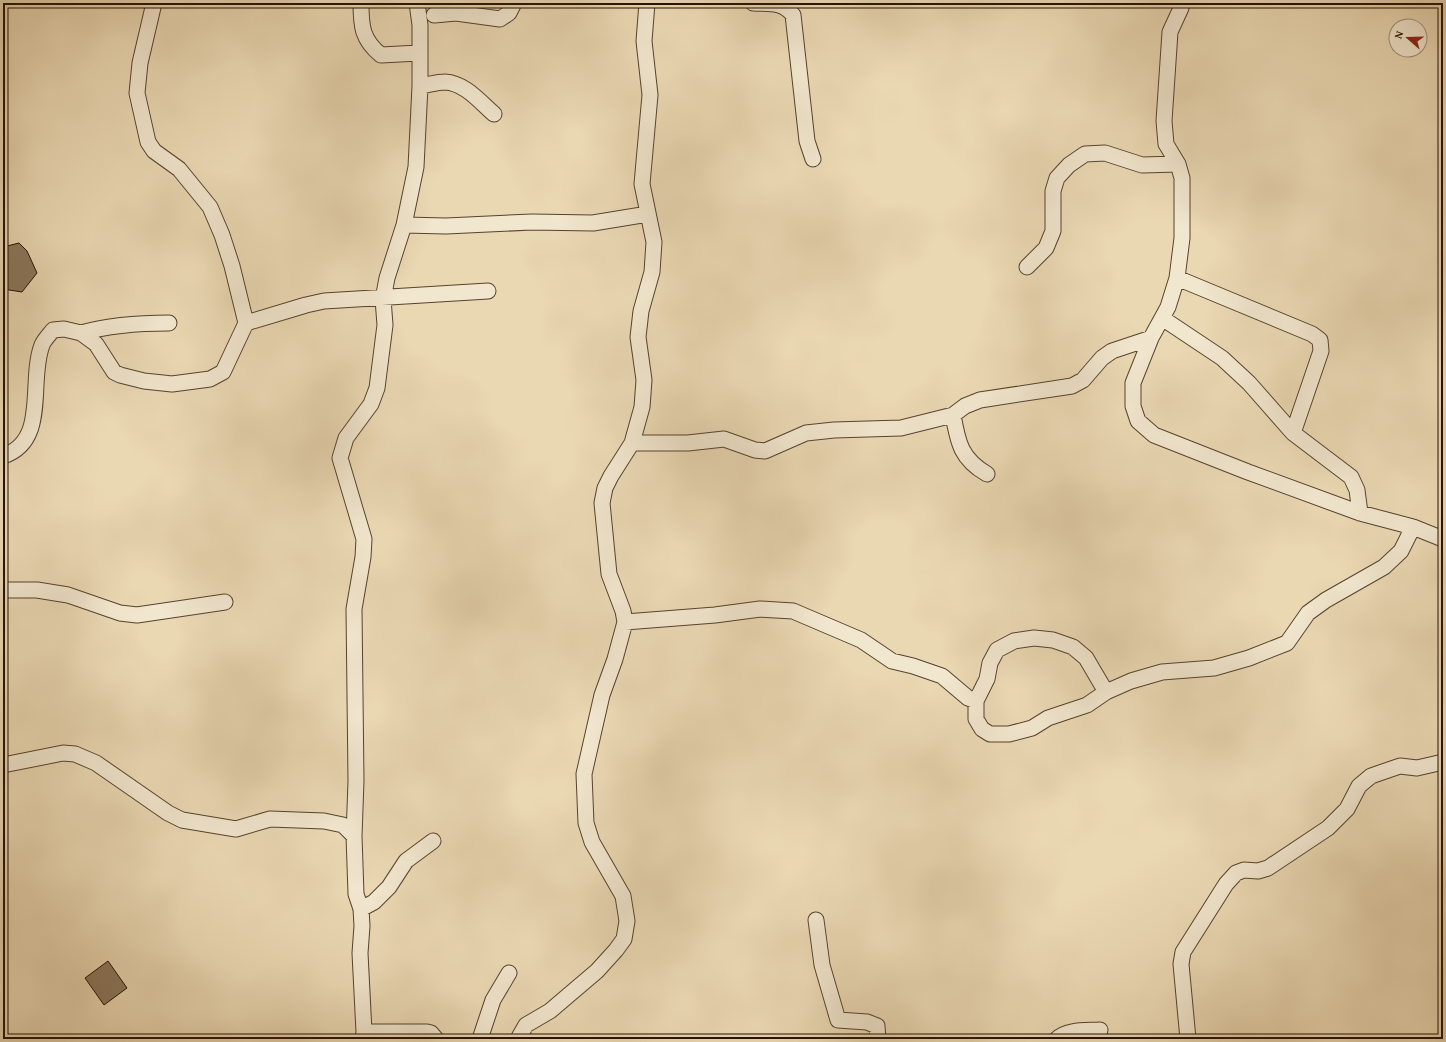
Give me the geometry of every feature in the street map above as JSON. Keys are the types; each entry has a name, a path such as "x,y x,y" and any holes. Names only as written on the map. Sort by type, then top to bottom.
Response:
{"street":[{"path":"3,456 11,454 26,441 33,427 39,356 43,343 53,330 64,329 81,333 96,344 114,372 120,375 144,381 172,384 210,379 223,372 246,323 241,296 230,260 222,235 210,207 179,169 154,151 148,142 137,93 140,63 154,3"},
{"path":"361,3 365,37 369,46 381,55 419,53"},
{"path":"417,3 420,25 420,86 416,167 404,225 387,278 383,299 385,325 377,388 371,404 346,438 340,458 364,539 363,557 354,609 356,774 354,836 356,894 361,909 362,926 360,984 363,1035 427,1032 431,1033 436,1039"},
{"path":"420,25 435,9 500,19 509,13 514,3"},
{"path":"518,1039 526,1025 550,1011 597,971 624,939 627,921 623,896 592,842 586,823 584,774 602,695 615,659 625,622 623,611 609,574 602,503 605,488 610,476 632,443 642,408 644,380 638,337 641,311 652,272 654,242 642,184 650,95 644,41 647,3"},
{"path":"753,3 780,4 788,8 793,15 807,141 813,159"},
{"path":"1181,8 1170,32 1164,121 1166,144 1178,164 1182,178 1182,238 1177,278 1168,307 1151,338 1133,383 1133,406 1138,421 1154,435 1248,472 1360,513 1413,527 1443,539"},
{"path":"420,86 443,82 455,83 464,88 494,114"},
{"path":"1027,267 1046,248 1053,231 1053,191 1057,178 1069,165 1085,154 1105,153 1142,165 1178,164"},
{"path":"404,225 446,226 532,222 594,223 648,214"},
{"path":"1177,278 1312,334 1320,340 1321,351 1293,433"},
{"path":"246,323 324,301 383,299 488,291"},
{"path":"1162,318 1222,358 1249,384 1293,433 1351,477 1357,490 1360,513"},
{"path":"81,333 106,326 169,323"},
{"path":"632,443 688,443 724,439 755,450 766,451 806,434 834,430 901,428 953,415 965,406 980,400 1072,386 1083,380 1102,358 1112,351 1151,338"},
{"path":"953,415 957,439 969,462 987,474"},
{"path":"1106,692 1086,658 1073,647 1053,640 1034,638 1014,641 997,650 990,663 987,679 976,701 976,719 982,729 990,734 1009,734 1032,728 1048,718 1087,705 1106,692 1131,681 1162,672 1214,668 1249,658 1287,643 1308,613 1326,600 1384,567 1401,551 1413,527"},
{"path":"3,590 37,590 68,595 120,613 137,615 225,602"},
{"path":"625,622 715,615 760,609 793,611 861,640 892,661 913,666 942,676 968,698 976,701"},
{"path":"3,765 63,753 75,754 96,764 168,813 182,820 236,829 270,819 324,821 343,825 354,836"},
{"path":"1188,1039 1182,958 1190,941 1226,884 1236,873 1244,870 1258,871 1268,868 1328,828 1347,809 1358,786 1371,776 1400,766 1417,768 1443,762"},
{"path":"361,909 374,902 389,887 406,861 433,841"},
{"path":"816,920 822,965 838,1020 867,1022 877,1026 878,1039"},
{"path":"480,1039 494,1000 509,973"},
{"path":"1057,1039 1060,1036 1070,1033 1100,1030"}],"building":[{"path":"19,243 27,251 37,273 22,292 3,289 3,247"},
{"path":"108,961 127,988 104,1005 85,978"}]}
